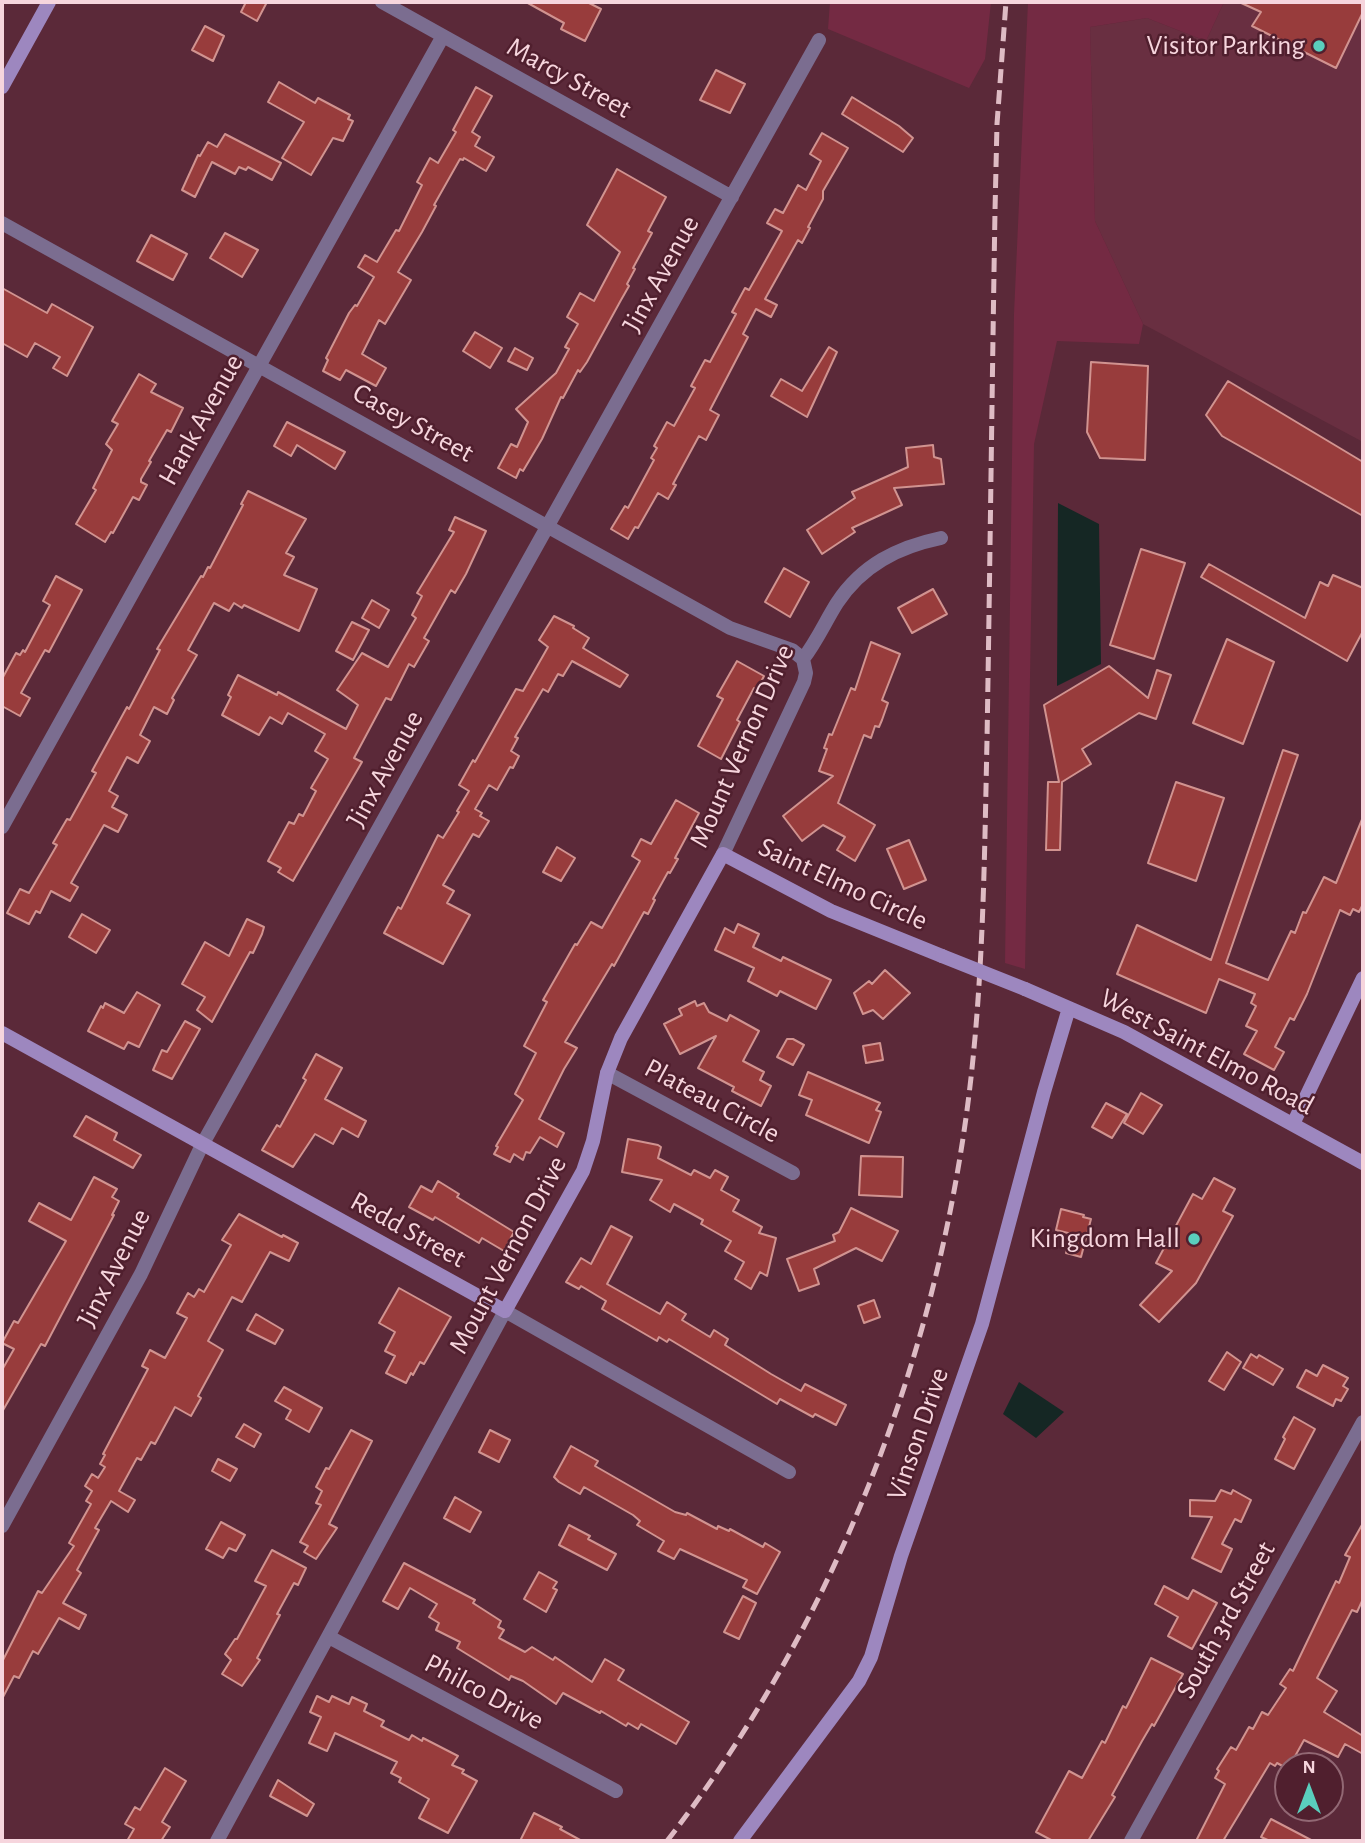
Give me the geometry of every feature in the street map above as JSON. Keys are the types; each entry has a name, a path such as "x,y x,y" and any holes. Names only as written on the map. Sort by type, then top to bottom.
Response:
{"street":[{"path":"2,87 49,2"},
{"name":"Marcy Street","path":"382,2 732,197"},
{"name":"Hank Avenue","path":"2,827 443,36"},
{"name":"Jinx Avenue","path":"2,1526 141,1274 202,1145 819,40"},
{"name":"Casey Street","path":"2,223 730,628 792,650 803,659"},
{"name":"Mount Vernon Drive","path":"217,1841 583,1171 593,1141 607,1073 629,1022 723,854 804,682 806,673 803,659 817,641 846,591 869,568 897,551 941,538"},
{"name":"Saint Elmo Circle","path":"723,854 831,911 1025,989"},
{"path":"1293,1124 1363,978"},
{"name":"West Saint Elmo Road","path":"1025,989 1178,1059 1363,1163"},
{"name":"Vinson Drive","path":"740,1841 859,1681 872,1657 901,1556 982,1324 1069,1008"},
{"name":"Redd Street","path":"2,1033 505,1311 789,1472"},
{"name":"Plateau Circle","path":"607,1073 793,1173"},
{"name":"South 3rd Street","path":"1131,1841 1363,1422"},
{"name":"Philco Drive","path":"329,1637 616,1791"}],"shaded area":[{"path":"830,2 991,2 985,59 969,88 828,29"},
{"path":"1028,2 1224,2 1206,41 1147,18 1090,27 1095,221 1143,324 1139,344 1057,341 1034,444 1025,969 1005,963 1014,314"},
{"path":"1224,2 1363,2 1363,442 1143,324 1095,221 1090,27 1147,18 1206,41"},
{"path":"1058,503 1099,524 1101,664 1057,686"},
{"path":"1019,1382 1064,1412 1036,1438 1003,1414"}],"building":[{"path":"246,2 267,2 257,21 241,12"},
{"path":"526,2 587,2 601,9 585,41 561,29 564,23"},
{"name":"Visitor Parking","path":"1239,2 1363,2 1363,12 1336,68 1252,26 1261,12"},
{"path":"205,26 224,36 213,61 192,50"},
{"path":"716,70 745,84 730,113 700,100"},
{"path":"279,82 315,103 318,98 350,115 348,119 353,121 343,141 333,138 311,175 282,158 304,122 268,102"},
{"path":"476,87 492,96 472,132 480,137 475,146 494,157 486,171 464,158 460,159 398,272 411,280 385,324 379,320 362,354 386,368 376,386 346,370 340,380 323,371 328,360 326,358 349,313 357,306 374,277 358,267 365,255 377,262 396,230 399,231 422,185 417,182 430,158 438,163 456,132 453,130"},
{"path":"852,97 899,126 913,138 903,152 842,114"},
{"path":"822,133 848,148 823,191 823,199 802,243 798,240 765,299 777,305 771,317 756,309 743,334 748,337 710,410 719,415 706,440 699,436 673,484 676,485 668,499 658,493 638,528 635,527 628,539 611,529 625,506 628,508 654,460 651,458 657,448 654,446 667,422 674,426 695,388 691,386 705,360 710,362 736,314 732,312 745,288 749,290 782,231 767,223 775,209 783,213 798,185 806,190 821,161 810,154"},
{"path":"225,134 281,163 272,180 248,167 246,170 239,167 235,174 212,162 195,197 182,190 198,155 200,156 208,142 217,147"},
{"path":"617,169 666,197 648,231 652,233 633,268 635,269 627,284 629,286 587,362 580,372 578,370 563,398 561,397 542,439 516,478 498,468 511,444 517,447 528,422 516,409 556,373 569,349 565,347 578,324 567,317 580,293 594,301 620,252 587,225"},
{"path":"225,233 258,250 242,277 210,258"},
{"path":"151,235 187,254 173,280 137,261"},
{"path":"2,288 47,313 52,304 93,327 67,376 53,368 60,357 35,343 27,357 2,343"},
{"path":"475,332 502,348 490,368 463,351"},
{"path":"829,347 837,352 807,417 771,396 781,379 802,391"},
{"path":"515,348 533,358 527,370 508,361"},
{"path":"1091,362 1148,366 1145,460 1100,458 1087,432"},
{"path":"139,374 156,384 151,392 183,408 171,432 167,430 149,461 151,462 141,479 141,482 147,485 139,500 133,497 105,542 76,524 96,490 93,488 112,450 106,444 118,424 112,421"},
{"path":"1228,381 1363,462 1363,516 1222,436 1206,415"},
{"path":"287,422 345,452 335,469 297,445 291,456 274,446"},
{"path":"933,445 934,457 941,459 944,484 894,488 902,505 852,528 855,532 822,554 807,530 855,498 852,492 908,467 906,448"},
{"path":"248,491 306,519 286,553 294,557 284,575 317,589 299,631 244,605 242,608 234,603 229,611 214,603 188,650 197,655 172,698 174,700 167,714 154,707 140,735 150,741 138,763 127,757 109,791 118,796 112,807 127,815 118,832 104,825 71,883 78,887 70,901 51,891 40,913 36,911 29,924 7,913 20,889 29,893 57,845 53,843 67,819 70,820 96,773 92,771 127,707 129,709 160,650 157,649 201,576 210,568"},
{"path":"455,517 486,531 455,593 451,590 424,638 429,641 414,667 409,664 391,700 386,698 354,758 362,762 293,881 278,872 281,868 268,861 289,822 294,824 299,814 303,816 316,791 311,788 328,759 315,751 325,734 288,713 282,724 270,717 259,735 222,715 231,697 228,695 238,675 277,695 278,692 346,729 358,705 337,690 362,653 388,667 416,618 412,615 422,596 417,593 454,532 449,530"},
{"path":"1141,549 1185,563 1154,659 1110,645"},
{"path":"1209,564 1305,618 1320,582 1328,586 1333,575 1363,588 1363,631 1347,661 1201,577"},
{"path":"784,568 809,582 790,617 765,602"},
{"path":"56,576 82,590 49,652 45,650 21,693 30,698 20,716 2,706 2,679 16,653 20,655 23,650 25,652 50,605 43,601"},
{"path":"933,589 947,614 912,633 898,608"},
{"path":"372,600 389,610 379,628 362,618"},
{"path":"554,616 574,626 573,628 589,638 583,648 628,675 620,687 572,661 563,676 558,674 548,692 543,689 515,737 518,738 511,751 519,756 513,768 510,767 497,790 489,785 475,809 489,821 479,837 473,834 443,885 454,891 447,903 470,915 443,964 384,933 398,907 401,909 438,835 443,838 459,812 457,811 469,791 459,785 473,760 475,762 516,689 523,691 548,647 539,640"},
{"path":"352,622 369,630 353,660 336,651"},
{"path":"1227,639 1274,662 1243,744 1193,723"},
{"path":"871,642 900,654 882,700 888,703 882,720 879,727 875,726 871,738 864,735 838,803 875,825 855,861 837,850 845,837 823,825 802,841 783,816 833,776 819,771 827,749 824,748 851,688 855,690"},
{"path":"737,661 764,676 757,690 754,688 737,720 740,722 721,759 698,746 723,699 717,696"},
{"path":"1109,666 1148,698 1157,670 1171,675 1156,719 1139,713 1082,749 1091,764 1062,782 1060,850 1046,850 1048,782 1059,782 1044,705"},
{"path":"1283,750 1298,755 1226,963 1268,980 1291,931 1295,933 1303,912 1306,913 1324,877 1336,883 1363,817 1363,904 1359,912 1353,909 1350,915 1340,910 1307,994 1294,1020 1290,1018 1275,1047 1284,1052 1274,1070 1244,1054 1257,1031 1246,1026 1256,1006 1251,1003 1255,994 1219,979 1206,1013 1117,974 1137,925 1211,960"},
{"path":"1176,782 1224,798 1196,881 1148,863"},
{"path":"676,800 699,813 675,858 678,859 653,899 655,900 648,914 644,912 614,966 612,964 565,1042 577,1048 539,1119 564,1133 557,1147 540,1137 530,1153 526,1152 523,1160 514,1154 510,1162 494,1154 523,1100 515,1094 536,1053 524,1046 547,1002 543,1000 591,922 602,928 640,861 632,856 641,839 651,844"},
{"path":"909,840 926,880 904,889 887,849"},
{"path":"557,847 575,858 561,881 543,872"},
{"path":"82,914 110,930 96,953 69,937"},
{"path":"247,919 264,927 262,934 212,1022 197,1010 205,997 182,984 205,942 229,956"},
{"path":"738,924 759,934 753,947 781,961 783,957 831,980 816,1009 780,991 777,996 748,981 754,968 715,950 725,928 734,933"},
{"path":"885,970 910,993 883,1019 873,1010 863,1014 854,993 869,981 872,984"},
{"path":"137,992 160,1005 139,1047 128,1042 124,1049 88,1031 101,1006 103,1008 105,1003 124,1013"},
{"path":"695,1001 697,1006 704,1003 709,1012 727,1021 730,1015 759,1031 743,1061 764,1072 760,1080 771,1086 761,1106 732,1091 734,1087 698,1068 716,1036 680,1054 664,1024 682,1015 679,1009"},
{"path":"185,1021 200,1029 172,1079 153,1070 162,1050 167,1052"},
{"path":"787,1039 804,1045 793,1065 777,1057"},
{"path":"880,1043 883,1060 866,1063 863,1046"},
{"path":"316,1054 342,1068 325,1099 366,1121 358,1137 342,1128 333,1144 315,1134 293,1167 262,1150 277,1125 280,1127 306,1080 303,1078"},
{"path":"808,1072 880,1103 876,1110 881,1112 869,1143 806,1115 812,1100 799,1095"},
{"path":"1141,1093 1162,1105 1143,1134 1124,1123"},
{"path":"1106,1103 1127,1114 1112,1138 1092,1127"},
{"path":"86,1116 117,1133 114,1140 141,1155 133,1168 74,1136"},
{"path":"628,1139 658,1145 661,1147 658,1158 691,1175 694,1170 710,1178 715,1170 728,1177 721,1190 739,1200 733,1211 762,1227 759,1233 776,1238 767,1276 760,1272 751,1289 735,1279 744,1262 725,1251 731,1241 701,1224 703,1220 674,1204 670,1212 650,1200 662,1180 622,1172"},
{"path":"861,1156 903,1157 902,1197 859,1195"},
{"path":"94,1177 117,1189 112,1197 119,1201 114,1215 45,1346 41,1344 2,1412 2,1370 14,1349 2,1343 14,1321 18,1323 66,1241 29,1221 39,1203 71,1220"},
{"name":"Kingdom Hall","path":"1214,1178 1235,1189 1223,1211 1233,1216 1196,1283 1159,1322 1140,1305 1172,1271 1156,1263 1193,1194 1202,1199"},
{"path":"438,1181 459,1194 457,1197 514,1232 504,1251 482,1238 479,1243 435,1217 433,1220 409,1207 421,1186 432,1192"},
{"path":"851,1208 898,1231 882,1261 856,1248 814,1269 819,1284 799,1291 787,1259 835,1241 833,1235 839,1232"},
{"path":"1061,1209 1091,1219 1081,1257 1066,1253 1072,1234 1056,1230"},
{"path":"239,1214 298,1243 289,1261 270,1252 242,1302 232,1297 208,1341 223,1350 198,1396 201,1398 191,1416 175,1407 155,1444 151,1442 141,1460 137,1458 119,1491 135,1500 128,1512 111,1501 95,1528 99,1530 77,1570 81,1573 63,1603 86,1615 79,1629 59,1618 38,1654 33,1651 19,1678 14,1676 2,1699 2,1662 38,1591 42,1593 74,1546 69,1543 91,1504 86,1501 92,1491 85,1486 92,1474 98,1478 105,1467 100,1464 105,1455 103,1454 148,1369 142,1366 150,1350 165,1358 187,1318 177,1313 188,1293 194,1297 199,1289 204,1292 231,1245 222,1240"},
{"path":"611,1226 632,1237 607,1284 660,1314 667,1302 686,1314 682,1320 710,1337 714,1330 728,1339 725,1345 771,1374 801,1391 805,1384 846,1405 836,1425 815,1414 813,1417 780,1399 777,1404 669,1339 667,1342 659,1337 657,1341 602,1309 606,1301 581,1286 579,1289 566,1282 581,1258 591,1264"},
{"path":"399,1288 451,1317 424,1364 420,1362 406,1383 386,1373 395,1356 385,1351 395,1332 379,1323"},
{"path":"874,1300 880,1317 864,1323 858,1306"},
{"path":"256,1314 283,1330 275,1344 247,1330"},
{"path":"1227,1352 1241,1362 1224,1390 1209,1381"},
{"path":"1251,1354 1257,1358 1259,1355 1283,1369 1273,1385 1243,1368"},
{"path":"1323,1365 1348,1378 1343,1386 1348,1389 1341,1401 1336,1399 1333,1406 1297,1387 1306,1370 1317,1376"},
{"path":"284,1387 322,1408 309,1432 286,1419 291,1410 275,1401"},
{"path":"1294,1417 1315,1429 1294,1469 1275,1459"},
{"path":"244,1424 261,1434 254,1447 236,1437"},
{"path":"351,1430 372,1441 329,1524 337,1528 316,1559 304,1552 308,1546 300,1542 321,1505 316,1503 322,1491 316,1487"},
{"path":"490,1430 510,1440 499,1462 479,1452"},
{"path":"571,1446 598,1461 595,1466 675,1512 687,1513 717,1529 718,1526 729,1531 730,1529 763,1547 765,1543 780,1552 757,1594 743,1587 747,1580 680,1549 674,1559 658,1551 664,1541 637,1525 640,1521 633,1515 584,1487 580,1494 559,1482 554,1477"},
{"path":"218,1459 237,1469 230,1481 212,1471"},
{"path":"1221,1490 1231,1494 1233,1490 1251,1500 1241,1522 1235,1519 1222,1544 1232,1549 1221,1572 1192,1558 1212,1517 1190,1516 1190,1500 1215,1501"},
{"path":"455,1497 481,1512 470,1532 444,1518"},
{"path":"221,1522 245,1535 236,1551 229,1548 223,1558 206,1549"},
{"path":"1363,1523 1363,1599 1357,1612 1352,1610 1317,1678 1337,1691 1324,1712 1363,1736 1363,1754 1345,1744 1341,1752 1328,1752 1304,1740 1297,1752 1274,1752 1274,1765 1270,1763 1223,1841 1196,1841 1225,1784 1215,1778 1219,1771 1217,1769 1231,1747 1236,1750 1249,1727 1253,1729 1262,1712 1268,1715 1286,1688 1280,1684 1290,1669 1293,1671 1336,1581 1339,1583 1350,1557 1345,1555"},
{"path":"569,1525 616,1554 607,1570 559,1545"},
{"path":"272,1550 306,1568 298,1585 294,1583 277,1614 280,1615 257,1658 260,1660 242,1686 222,1674 231,1660 225,1654 237,1639 266,1586 255,1581"},
{"path":"404,1563 475,1600 473,1603 501,1621 498,1627 504,1630 499,1638 525,1652 532,1647 553,1660 555,1657 592,1682 605,1659 624,1670 618,1680 689,1722 676,1744 641,1724 638,1729 628,1723 626,1726 563,1693 556,1704 523,1681 511,1676 509,1680 457,1648 460,1642 436,1630 439,1623 429,1617 437,1604 410,1588 398,1609 383,1601"},
{"path":"539,1572 557,1582 553,1588 557,1590 546,1612 524,1599"},
{"path":"1164,1586 1188,1599 1193,1590 1217,1603 1192,1649 1168,1636 1178,1617 1155,1604"},
{"path":"743,1596 756,1603 739,1639 724,1632"},
{"path":"1151,1658 1183,1674 1154,1726 1152,1724 1142,1741 1112,1795 1115,1797 1088,1841 1053,1841 1036,1832 1069,1771 1082,1778 1102,1741 1105,1743 1123,1706 1126,1708"},
{"path":"317,1696 329,1702 332,1696 349,1704 352,1697 367,1704 364,1711 384,1721 381,1726 409,1740 412,1735 422,1741 423,1738 458,1756 452,1765 464,1770 462,1773 477,1781 448,1833 419,1818 429,1799 399,1782 401,1778 391,1773 397,1762 335,1733 327,1751 309,1743 321,1717 310,1712"},
{"path":"165,1768 186,1781 162,1822 170,1827 161,1841 127,1841 134,1829 125,1824 135,1807 140,1810"},
{"path":"278,1780 314,1804 307,1816 270,1796"},
{"path":"534,1813 562,1827 560,1829 582,1841 520,1841"},
{"path":"1271,1819 1313,1841 1270,1841 1261,1837"}],"railway":[{"path":"667,1841 722,1765 771,1686 816,1603 855,1517 890,1429 919,1340 942,1249 960,1157 978,1002 983,897 997,124 1006,2"}],"place":[{"name":"Visitor Parking","path":"1319,46"},
{"name":"Kingdom Hall","path":"1194,1239"}]}
